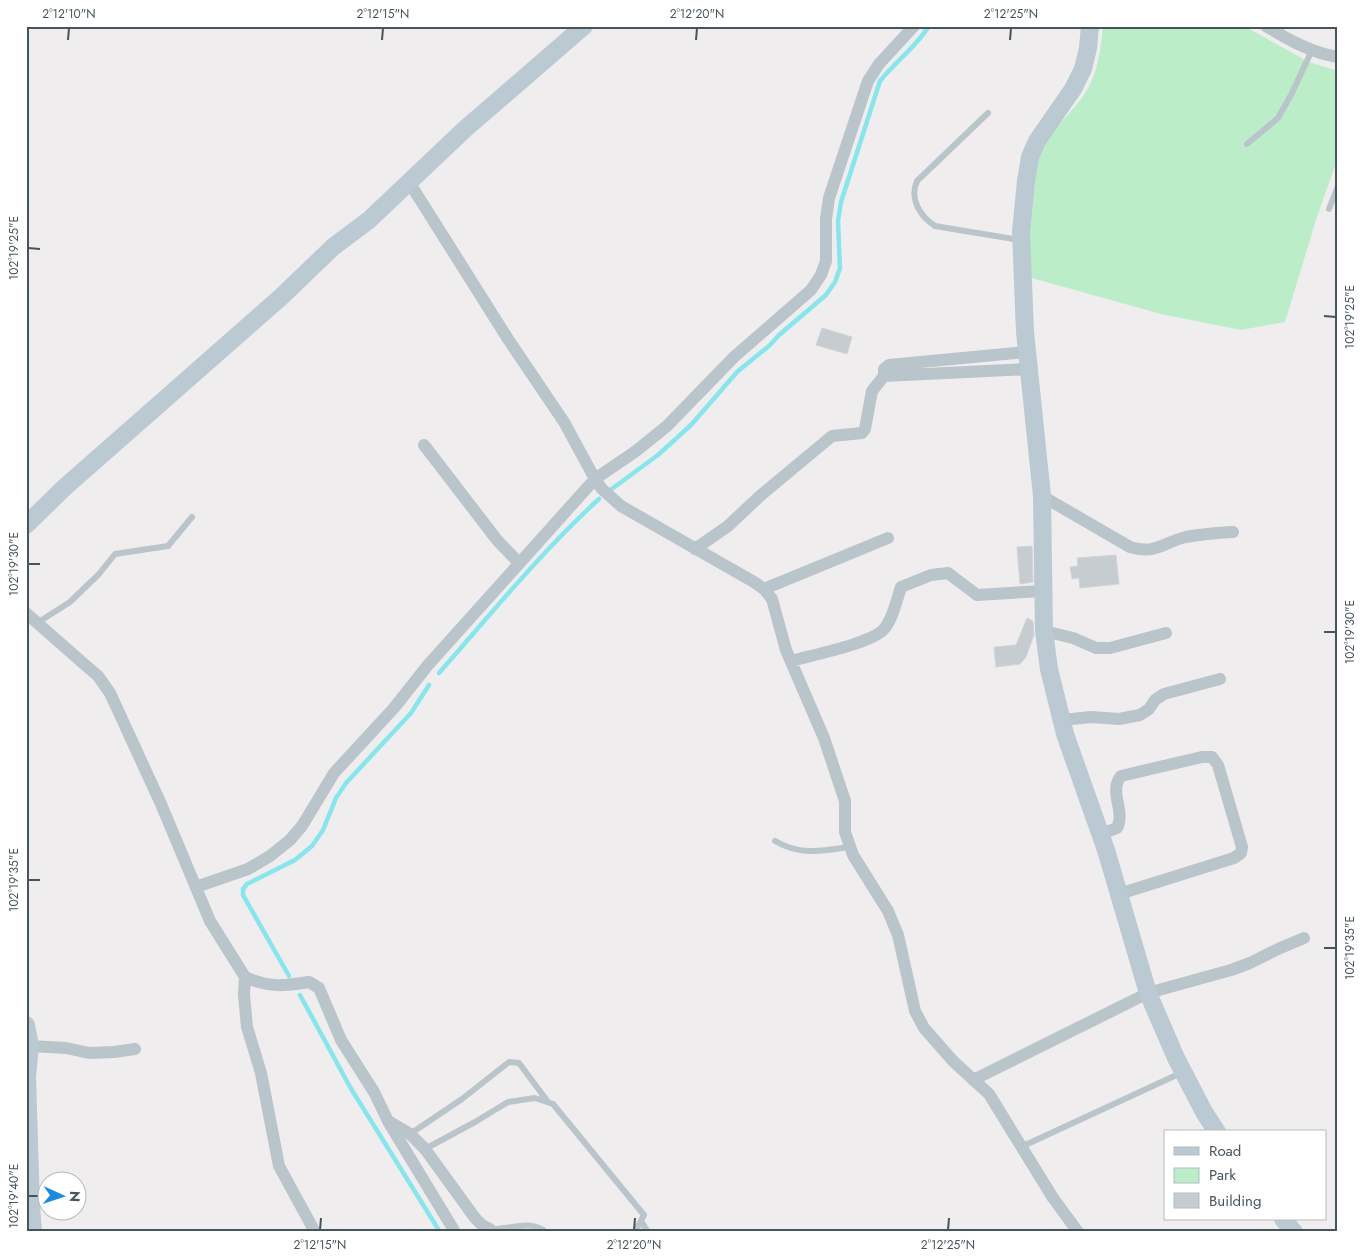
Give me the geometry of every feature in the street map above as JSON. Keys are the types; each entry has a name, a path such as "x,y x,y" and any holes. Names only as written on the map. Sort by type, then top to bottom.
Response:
{"main road":[{"path":"26,525 65,487 281,297 332,247 370,220 465,129 584,26"},
{"path":"1090,26 1088,48 1083,69 1073,89 1037,141 1030,156 1021,240 1028,360 1042,496 1044,630 1050,669 1065,734 1101,834 1148,992 1176,1058 1204,1112 1216,1130"},
{"path":"26,1025 30,1046 28,1077 33,1232"},
{"path":"1284,1220 1294,1232"}],"street":[{"path":"196,888 248,869 270,856 290,840 302,826 334,773 394,708 428,665 595,479 636,451 667,426 734,357 811,290 822,275 826,261 826,219 829,198 868,81 879,64 914,26"},
{"path":"1266,26 1312,50 1338,57"},
{"path":"409,182 508,339 564,422 602,489 621,506 764,589 772,600 786,650 824,738 845,801 845,832 853,855 888,911 898,935 915,1011 924,1028 952,1061 989,1094 1053,1198 1078,1232"},
{"path":"695,548 728,526 760,496 832,436 862,433 865,429 872,391 884,376 1028,360"},
{"path":"424,445 497,540 519,563"},
{"path":"1042,496 1130,547 1141,550 1150,550 1186,537 1233,532"},
{"path":"764,589 888,538"},
{"path":"791,661 866,640 884,630 893,612 901,587 930,575 948,573 977,595 1042,591"},
{"path":"26,614 91,670 110,693 161,804 210,921 245,977 244,995 247,1027 260,1073 279,1166 315,1232"},
{"path":"1044,630 1072,638 1096,648 1110,648 1166,633"},
{"path":"1062,720 1091,717 1119,719 1140,715 1164,694 1220,679"},
{"path":"1101,834 1117,828 1120,822 1115,790 1116,782 1121,776 1202,757 1212,757 1218,765 1242,846 1241,854 1234,858 1120,894"},
{"path":"973,1080 1148,992 1231,970 1304,938"},
{"path":"245,977 270,986 309,982 319,988 341,1040 374,1092 388,1121 455,1232"},
{"path":"30,1046 66,1048 89,1053 135,1049"},
{"path":"388,1121 410,1134 425,1149 475,1218 482,1225 490,1229"}],"lane":[{"path":"1247,144 1278,118 1312,50"},
{"path":"988,113 917,181 913,189 914,200 927,221 935,226 1021,240"},
{"path":"1328,210 1338,186"},
{"path":"37,623 70,602 99,574 115,554 168,546 192,517"},
{"path":"775,841 788,849 820,852 850,847"},
{"path":"410,1134 462,1099 509,1062 519,1063 548,1102"},
{"path":"1022,1147 1184,1072"},
{"path":"425,1149 508,1102 535,1098 548,1102 553,1104 644,1215 634,1232"},
{"path":"641,1220 648,1232"},
{"path":"490,1229 499,1230 530,1224 546,1232"}],"green space":[{"path":"1103,26 1244,26 1309,62 1338,71 1338,157 1316,220 1285,322 1241,330 1161,314 1028,277 1032,192 1039,159 1051,135 1084,95 1089,86 1099,57"}],"building":[{"path":"822,328 852,337 847,354 816,345"},
{"path":"1032,546 1033,582 1020,584 1017,547"},
{"path":"1116,555 1119,584 1080,588 1079,578 1072,579 1070,567 1078,566 1077,558"},
{"path":"1027,618 1033,621 1034,635 1026,657 1020,664 996,667 994,647 1016,645"}],"waterway":[{"path":"609,491 658,455 691,425 737,372 826,295 835,282 840,268 838,221 841,202 880,81 918,41 929,26"},
{"path":"439,673 557,540 599,499"},
{"path":"289,976 243,895 243,889 247,884 295,860 312,846 323,830 336,798 346,783 411,713 429,685"},
{"path":"300,995 350,1087 440,1232"}]}
